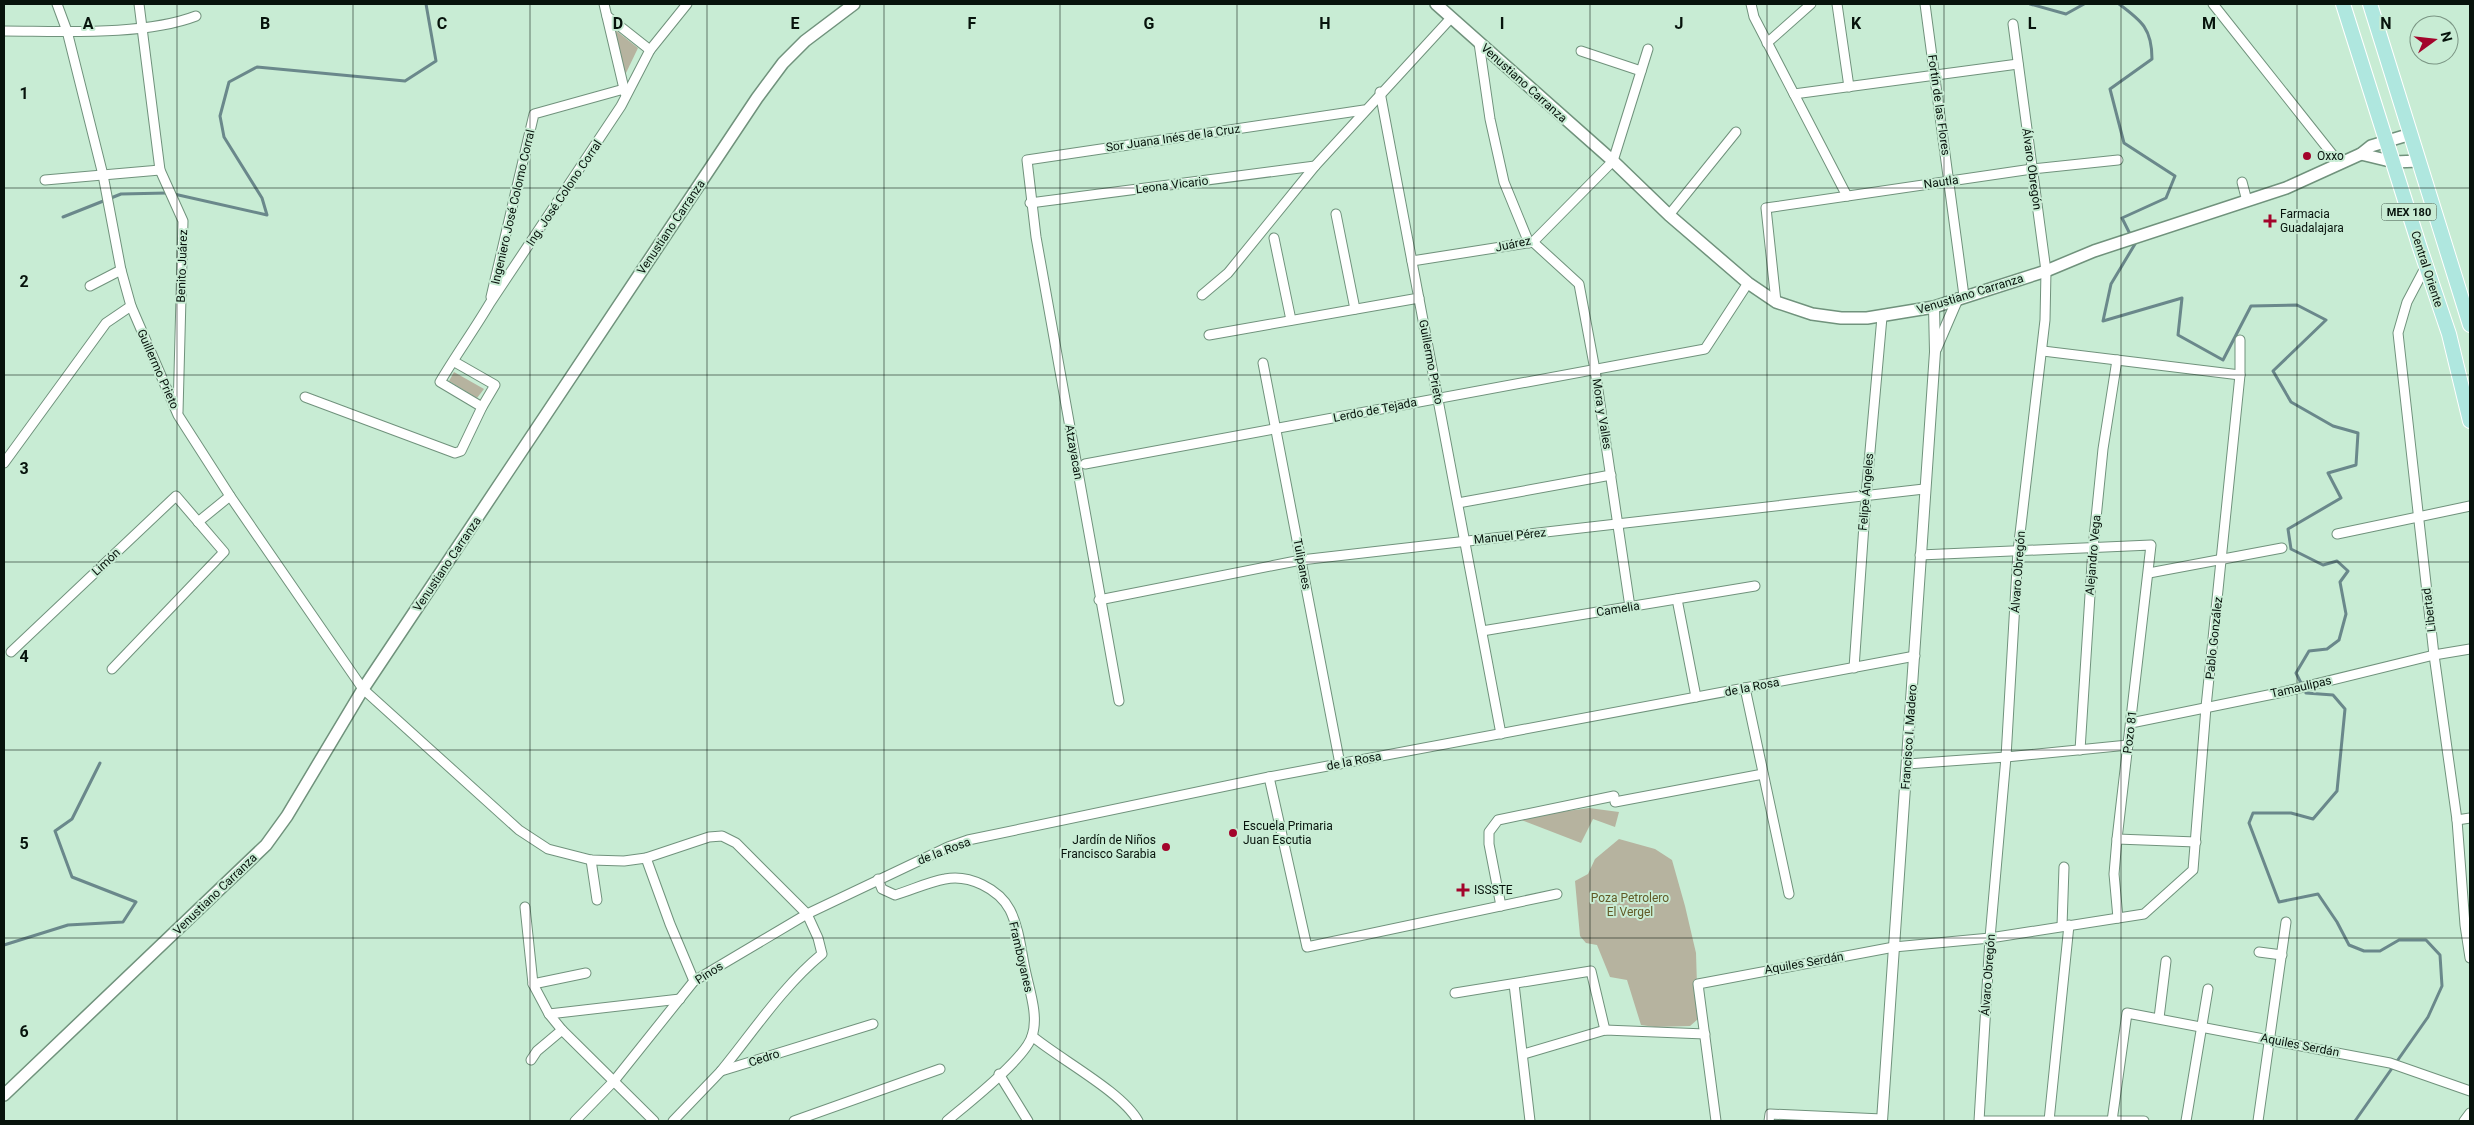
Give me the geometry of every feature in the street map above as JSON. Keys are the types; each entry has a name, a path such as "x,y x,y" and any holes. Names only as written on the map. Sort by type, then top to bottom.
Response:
{"main road":[{"name":"Venustiano Carranza","path":"4,1095 266,844 287,816 364,689 762,92 784,63 805,41 854,4"},
{"name":"Venustiano Carranza","path":"1436,4 1613,161 1669,216 1748,283 1776,302 1804,312 1841,318 1882,317 1934,307 2046,271 2094,251 2286,188 2361,154 2371,146 2411,134"},
{"name":"Central Oriente","path":"2343,4 2449,334 2470,422"},
{"name":"Central Oriente","path":"2370,4 2470,322"},
{"path":"2361,154 2394,162 2419,161"}],"street":[{"name":"Guillermo Prieto","path":"57,4 67,31 103,175 121,270 131,306 178,415 230,496 364,689 520,830 548,848 591,860 624,861 646,858 709,837 722,836 736,843 807,914"},
{"name":"Benito Juárez","path":"139,4 160,170 183,221 178,415"},
{"path":"604,4 625,94"},
{"name":"Ing. José Colono Corral","path":"482,407 440,382 625,94 650,50 687,4"},
{"path":"1751,4 1754,17 1847,196"},
{"path":"1767,43 1810,4"},
{"path":"1837,4 1849,87"},
{"name":"Fortín de las Flores","path":"1925,4 1949,181 1961,297"},
{"path":"2213,4 2340,164"},
{"path":"4,31 142,28 176,24 196,16"},
{"path":"607,16 650,50"},
{"path":"1202,295 1228,272 1315,166 1364,110 1451,18"},
{"name":"Álvaro Obregón","path":"1979,1121 1990,938 2006,757 2018,551 2043,351 2046,271 2013,24"},
{"path":"1479,43 1490,119 1504,182 1531,243"},
{"path":"1613,161 1648,48"},
{"path":"1581,51 1640,71"},
{"path":"1794,94 2018,64"},
{"name":"Guillermo Prieto","path":"1380,92 1501,734"},
{"name":"Ingeniero José Colomo Corral","path":"490,302 534,114 625,94"},
{"name":"Sor Juana Inés de la Cruz","path":"1030,203 1026,160 1364,110"},
{"path":"1669,216 1736,132"},
{"name":"Nautla","path":"1776,302 1766,208 2032,169 2118,160"},
{"name":"Juárez","path":"1412,261 1531,243 1613,161"},
{"name":"Leona Vicario","path":"1030,203 1315,166"},
{"path":"45,180 160,170"},
{"path":"2242,182 2247,201"},
{"name":"Atzayacan","path":"1030,203 1118,701"},
{"path":"1336,214 1355,309"},
{"path":"1274,238 1292,320"},
{"name":"Mora y Valles","path":"1531,243 1579,284 1595,370 1630,607"},
{"name":"Libertad","path":"2426,266 2407,302 2398,333 2434,655 2456,820 2465,924 2470,958"},
{"path":"90,286 121,270"},
{"name":"Lerdo de Tejada","path":"1085,464 1705,349 1748,283"},
{"name":"Francisco I. Madero","path":"1935,352 1961,297"},
{"path":"1209,334 1419,298"},
{"path":"4,463 106,324 131,306"},
{"name":"Francisco I. Madero","path":"1882,1120 1908,764 1924,489 1935,352 1934,307"},
{"name":"Felipe Ángeles","path":"1854,668 1866,496 1882,317"},
{"name":"Pablo González","path":"2144,914 2193,870 2206,707 2240,375 2240,340"},
{"path":"2043,351 2240,375"},
{"name":"Alejandro Vega","path":"2080,750 2092,548 2103,449 2117,360"},
{"path":"305,396 455,453 461,451 495,385 452,361"},
{"name":"Tulipanes","path":"1263,363 1340,764"},
{"path":"1458,503 1611,475"},
{"name":"Manuel Pérez","path":"1099,600 1301,560 1924,489"},
{"name":"Limón","path":"11,652 176,496 198,522"},
{"path":"112,668 224,552 198,522 230,496"},
{"path":"2336,534 2470,506"},
{"name":"Pozo 81","path":"2092,548 2151,546 2117,839 2114,874 2118,918"},
{"path":"1920,555 2092,548"},
{"path":"2149,573 2222,561 2282,548"},
{"name":"Camelia","path":"1482,631 1755,586"},
{"path":"1677,599 1696,697"},
{"name":"Tamaulipas","path":"2131,722 2283,692 2434,655 2470,649"},
{"name":"de la Rosa","path":"807,914 878,879 948,847 968,840 1269,777 1915,656"},
{"path":"1745,688 1789,894"},
{"path":"1908,764 2128,745"},
{"path":"1501,906 1489,844 1489,832 1498,820 1763,774"},
{"path":"1269,777 1307,948 1557,894"},
{"path":"2456,820 2470,818"},
{"path":"2117,839 2196,842"},
{"path":"646,858 670,924 694,981"},
{"path":"591,860 597,900"},
{"path":"2049,1121 2066,926 2064,867"},
{"name":"Framboyanes","path":"878,879 882,889 895,894 946,878 962,878 978,882 998,896 1010,910 1019,936 1034,1016 1032,1036"},
{"path":"525,907 533,984 549,1014 562,1030 654,1121"},
{"path":"721,1072 790,985 807,966 822,954 818,938 807,914"},
{"name":"Pinos","path":"575,1121 614,1081 694,981 807,914"},
{"name":"Aquiles Serdán","path":"1705,1034 1698,984 1894,947 1990,938 2144,914"},
{"path":"2258,1121 2286,922"},
{"path":"2259,952 2282,955"},
{"path":"2159,1018 2166,961"},
{"path":"1456,993 1591,971 1605,1030"},
{"path":"533,984 586,974"},
{"path":"1514,984 1524,1054 1530,1121"},
{"path":"2186,1121 2208,989"},
{"path":"549,1014 680,998"},
{"name":"Aquiles Serdán","path":"2112,1121 2126,1013 2390,1063 2470,1091"},
{"name":"Cedro","path":"673,1121 721,1072 872,1024"},
{"path":"531,1060 537,1051 562,1030"},
{"path":"1524,1054 1605,1030 1705,1034 1716,1121"},
{"path":"947,1121 1023,1052 1032,1036 1050,1052 1123,1101 1138,1121"},
{"path":"794,1121 940,1069"},
{"path":"999,1074 1028,1121"},
{"path":"2464,1121 2470,1113"},
{"path":"1769,1121 1770,1114 1882,1120"},
{"path":"1984,1121 2144,1121"}],"green space":[{"path":"614,29 638,48 625,75"},
{"path":"454,372 484,389 477,398 449,381"},
{"path":"1589,808 1619,812 1615,827 1593,819 1581,843 1516,818"},
{"name":"Poza Petrolero El Vergel","path":"1619,839 1655,849 1672,860 1696,953 1698,1019 1690,1026 1655,1027 1641,1025 1627,980 1610,977 1597,945 1586,943 1580,936 1575,881 1588,874 1595,859"}],"waterway":[{"path":"174,194 267,215 262,198 224,137 220,116 229,82 257,67 405,81 436,61 426,4"},
{"path":"2030,4 2066,14 2084,4"},
{"path":"2119,4 2140,21 2148,33 2152,49 2152,59 2110,89 2124,143 2175,176 2166,198 2122,218 2135,244 2111,284 2103,321 2182,298 2178,335 2223,360 2251,306 2297,305 2326,320 2273,371 2291,402 2333,426 2358,433 2356,465 2328,473 2341,498 2288,529 2291,549 2323,565 2337,561 2348,571 2340,582 2346,614 2339,640 2327,649 2309,651 2296,673 2306,693 2333,695 2345,709 2337,791 2313,819 2291,813 2253,813 2249,823 2279,902 2318,894 2337,922 2349,945 2364,951 2380,951 2399,940 2426,940 2440,955 2442,986 2428,1017 2355,1121"},
{"path":"63,217 121,194 167,193"},
{"path":"4,945 68,925 123,922 136,902 72,877 55,831 72,819 100,763"}],"place":[{"name":"Oxxo","path":"2307,156"},
{"name":"Farmacia Guadalajara","path":"2270,221"},
{"name":"Escuela Primaria Juan Escutia","path":"1233,833"},
{"name":"Jardín de Niños Francisco Sarabia","path":"1166,847"},
{"name":"ISSSTE","path":"1463,890"}]}
